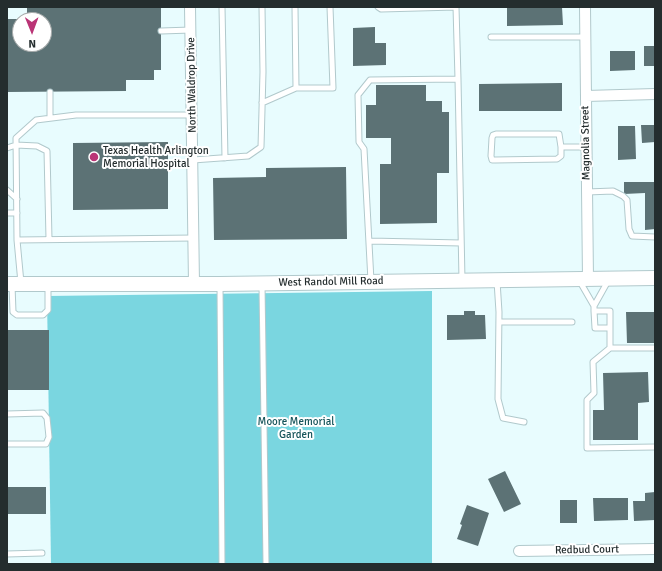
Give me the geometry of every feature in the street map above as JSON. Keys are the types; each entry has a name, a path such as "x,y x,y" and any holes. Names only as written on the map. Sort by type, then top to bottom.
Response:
{"main road":[{"name":"West Randol Mill Road","path":"13,284 220,284 655,278"}],"street":[{"name":"North Waldrop Drive","path":"190,7 194,284"},
{"name":"Magnolia Street","path":"583,279 587,192 585,7"},
{"path":"586,96 655,94"},
{"name":"Redbud Court","path":"519,551 655,549"}],"lane":[{"path":"222,7 225,158"},
{"path":"192,160 248,156 261,147 262,7"},
{"path":"295,7 296,88"},
{"path":"262,103 296,88 333,88 330,7"},
{"path":"378,7 382,9 456,7 462,281"},
{"path":"161,31 191,30"},
{"path":"491,38 585,37"},
{"path":"371,282 364,149 359,142 358,95 370,80 458,79"},
{"path":"50,92 50,118"},
{"path":"48,284 48,310 43,315 17,315 13,312 13,284 17,240 16,138 36,120 50,118 76,115 192,114"},
{"path":"496,134 559,134 561,147 560,156 557,159 492,160 491,156 492,135 496,134"},
{"path":"7,148 16,145 37,146 47,151 49,239"},
{"path":"561,147 586,147"},
{"path":"7,190 16,199"},
{"path":"587,192 613,191 623,196 627,200 629,229 632,236 655,237"},
{"path":"7,213 17,213"},
{"path":"17,240 194,238"},
{"path":"370,242 461,243"},
{"path":"583,279 594,308 595,328 610,328"},
{"path":"594,308 609,279"},
{"path":"497,280 499,322 499,406 503,418 524,422"},
{"path":"262,283 266,564"},
{"path":"220,284 222,564"},
{"path":"594,308 610,311 610,348"},
{"path":"499,322 572,322"},
{"path":"655,348 610,348 593,362 594,393 587,400 587,448 655,447"},
{"path":"7,414 43,413 47,418 49,437 46,444 7,444"},
{"path":"7,554 42,553"}],"green space":[{"name":"Moore Memorial Garden","path":"432,291 432,564 51,564 47,296"}],"building":[{"path":"27,7 161,7 161,70 154,70 154,80 126,80 126,91 7,92 7,19 12,19 12,52 52,52 52,12 27,12"},
{"path":"507,7 562,7 563,25 507,26"},
{"path":"375,27 375,43 386,43 386,65 353,66 353,28"},
{"path":"644,46 655,46 655,66 644,66"},
{"path":"610,51 635,51 635,70 610,71"},
{"path":"562,83 562,111 479,111 479,84"},
{"path":"376,85 426,85 426,101 442,101 442,112 449,112 449,173 437,173 437,223 380,224 380,164 391,164 391,138 366,138 366,105 376,105"},
{"path":"641,125 655,125 655,142 642,143"},
{"path":"618,126 635,126 636,159 618,160"},
{"path":"168,142 168,209 73,210 73,143"},
{"path":"346,167 347,239 214,240 213,178 266,177 266,168"},
{"path":"624,182 655,182 655,229 645,230 645,193 624,194"},
{"path":"464,311 475,311 475,315 485,315 486,339 447,340 447,315 464,315"},
{"path":"626,312 655,312 655,343 627,343"},
{"path":"7,330 49,330 49,390 7,390"},
{"path":"648,372 649,402 638,403 638,440 593,440 593,410 604,410 603,373"},
{"path":"505,471 521,504 504,512 488,479"},
{"path":"7,487 46,487 46,514 7,514"},
{"path":"655,492 655,520 634,521 633,501 645,501 645,493"},
{"path":"593,498 628,498 628,520 594,521"},
{"path":"560,500 577,500 577,523 560,523"},
{"path":"467,505 489,513 478,546 457,539 462,525 460,524"}],"place":[{"name":"Texas Health Arlington Memorial Hospital","path":"94,157"}]}
